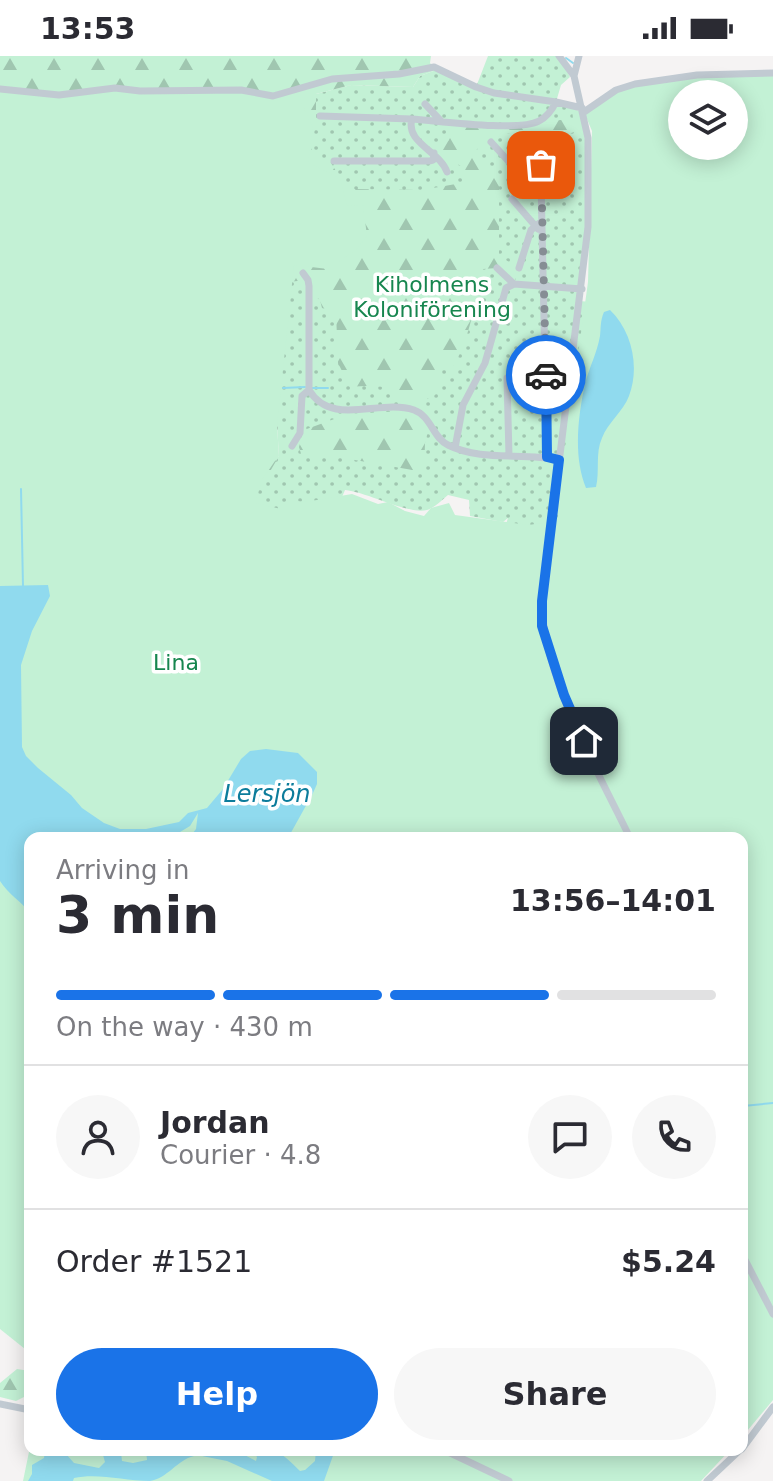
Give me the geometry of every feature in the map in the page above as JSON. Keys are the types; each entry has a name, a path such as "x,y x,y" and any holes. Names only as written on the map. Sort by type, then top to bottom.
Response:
{"street":[{"path":"559,56 574,76 583,110 588,138 588,213 582,289 542,601 542,626 564,695 627,832"},
{"path":"574,76 579,56"},
{"path":"0,89 59,95 115,88 140,91 241,90 273,96 332,79 399,74 434,67 494,93 556,102 583,110 616,90 635,84 697,75 773,73"},
{"path":"320,116 531,125 545,118 556,102"},
{"path":"425,104 441,121"},
{"path":"412,119 410,128 413,136 444,163 447,172"},
{"path":"519,268 538,223 542,198 540,135"},
{"path":"491,142 542,198"},
{"path":"334,161 429,161 435,157 434,153"},
{"path":"512,199 538,223 542,234 547,457"},
{"path":"497,268 514,284"},
{"path":"303,273 309,286 309,390 317,400 331,409 412,409 427,420 443,443 455,448 559,460"},
{"path":"455,448 463,405 485,363 506,288 514,284 582,289"},
{"path":"507,378 509,456"},
{"path":"292,446 300,433 302,396 309,390"},
{"path":"748,1266 773,1314"},
{"path":"0,1404 24,1409"},
{"path":"748,1440 773,1407"},
{"path":"457,1456 509,1481"},
{"path":"707,1481 734,1456"}],"green space":[{"path":"0,56 431,56 430,63 436,70 420,76 413,87 351,85 316,94 310,160 331,163 347,189 422,190 467,182 465,169 435,149 434,144 441,146 449,140 451,124 537,127 549,121 573,119 572,108 579,111 585,126 575,132 500,135 474,152 499,183 499,256 519,268 514,284 497,268 483,269 459,356 453,367 442,364 437,372 444,376 435,395 414,406 413,412 429,427 424,472 326,455 302,457 299,447 304,430 348,414 402,411 400,393 395,390 376,386 350,387 338,363 336,312 322,308 308,280 287,282 276,410 279,456 265,480 230,506 0,484"},
{"name":"Kiholmens Koloniförening","path":"488,56 559,56 570,77 561,85 556,102 571,105 585,126 586,228 579,301 618,304 616,522 505,527 508,518 503,522 470,516 469,500 448,495 432,508 419,511 345,490 340,502 299,513 230,506 279,456 276,410 287,282 316,94 351,85 413,87 420,76 436,70 476,87"},
{"name":"Lina","path":"773,73 773,1400 748,1430 748,832 24,832 24,1348 0,1329 0,92 79,96 154,90 191,94 203,89 221,94 296,91 313,128 308,163 340,178 347,206 363,205 367,236 356,250 328,269 294,265 277,426 277,458 262,480 255,503 281,509 297,501 352,494 378,504 388,502 424,516 431,508 449,503 455,515 528,525 558,521 588,282 592,131 584,112 616,90 668,80 668,160 748,160 748,80 670,80 697,75"},
{"path":"17,1369 24,1370 24,1397 16,1401 0,1397 0,1383"},
{"path":"28,1456 724,1456 701,1481 23,1481"}],"water":[{"path":"610,310 629,339 634,373 629,396 600,444 596,487 586,488 578,450 580,409 599,342 603,315"},
{"name":"Lersjön","path":"48,585 50,596 32,631 21,665 22,747 26,756 82,808 104,823 120,829 146,829 179,822 188,813 207,808 250,751 266,749 298,753 317,772 317,784 291,832 194,832 198,813 190,826 180,832 24,832 24,906 0,881 0,586"},
{"path":"68,1456 74,1463 99,1468 105,1462 103,1456 121,1456 122,1461 133,1463 147,1460 147,1456 194,1456 150,1481 93,1476 74,1478 73,1481 28,1481 32,1465 44,1458"},
{"path":"202,1456 247,1456 256,1461 256,1456 284,1456 300,1471 315,1461 315,1456 333,1456 324,1481 272,1481 227,1461"}],"waterway":[{"path":"566,58 573,63"},
{"path":"283,388 305,387"},
{"path":"312,388 328,388"},
{"path":"21,489 23,586"},
{"path":"748,1106 773,1103"}],"way so far":[{"path":"541,165 546,375"}],"route":[{"path":"546,375 547,457 559,460 542,601 542,626 564,695 584,741"}]}
